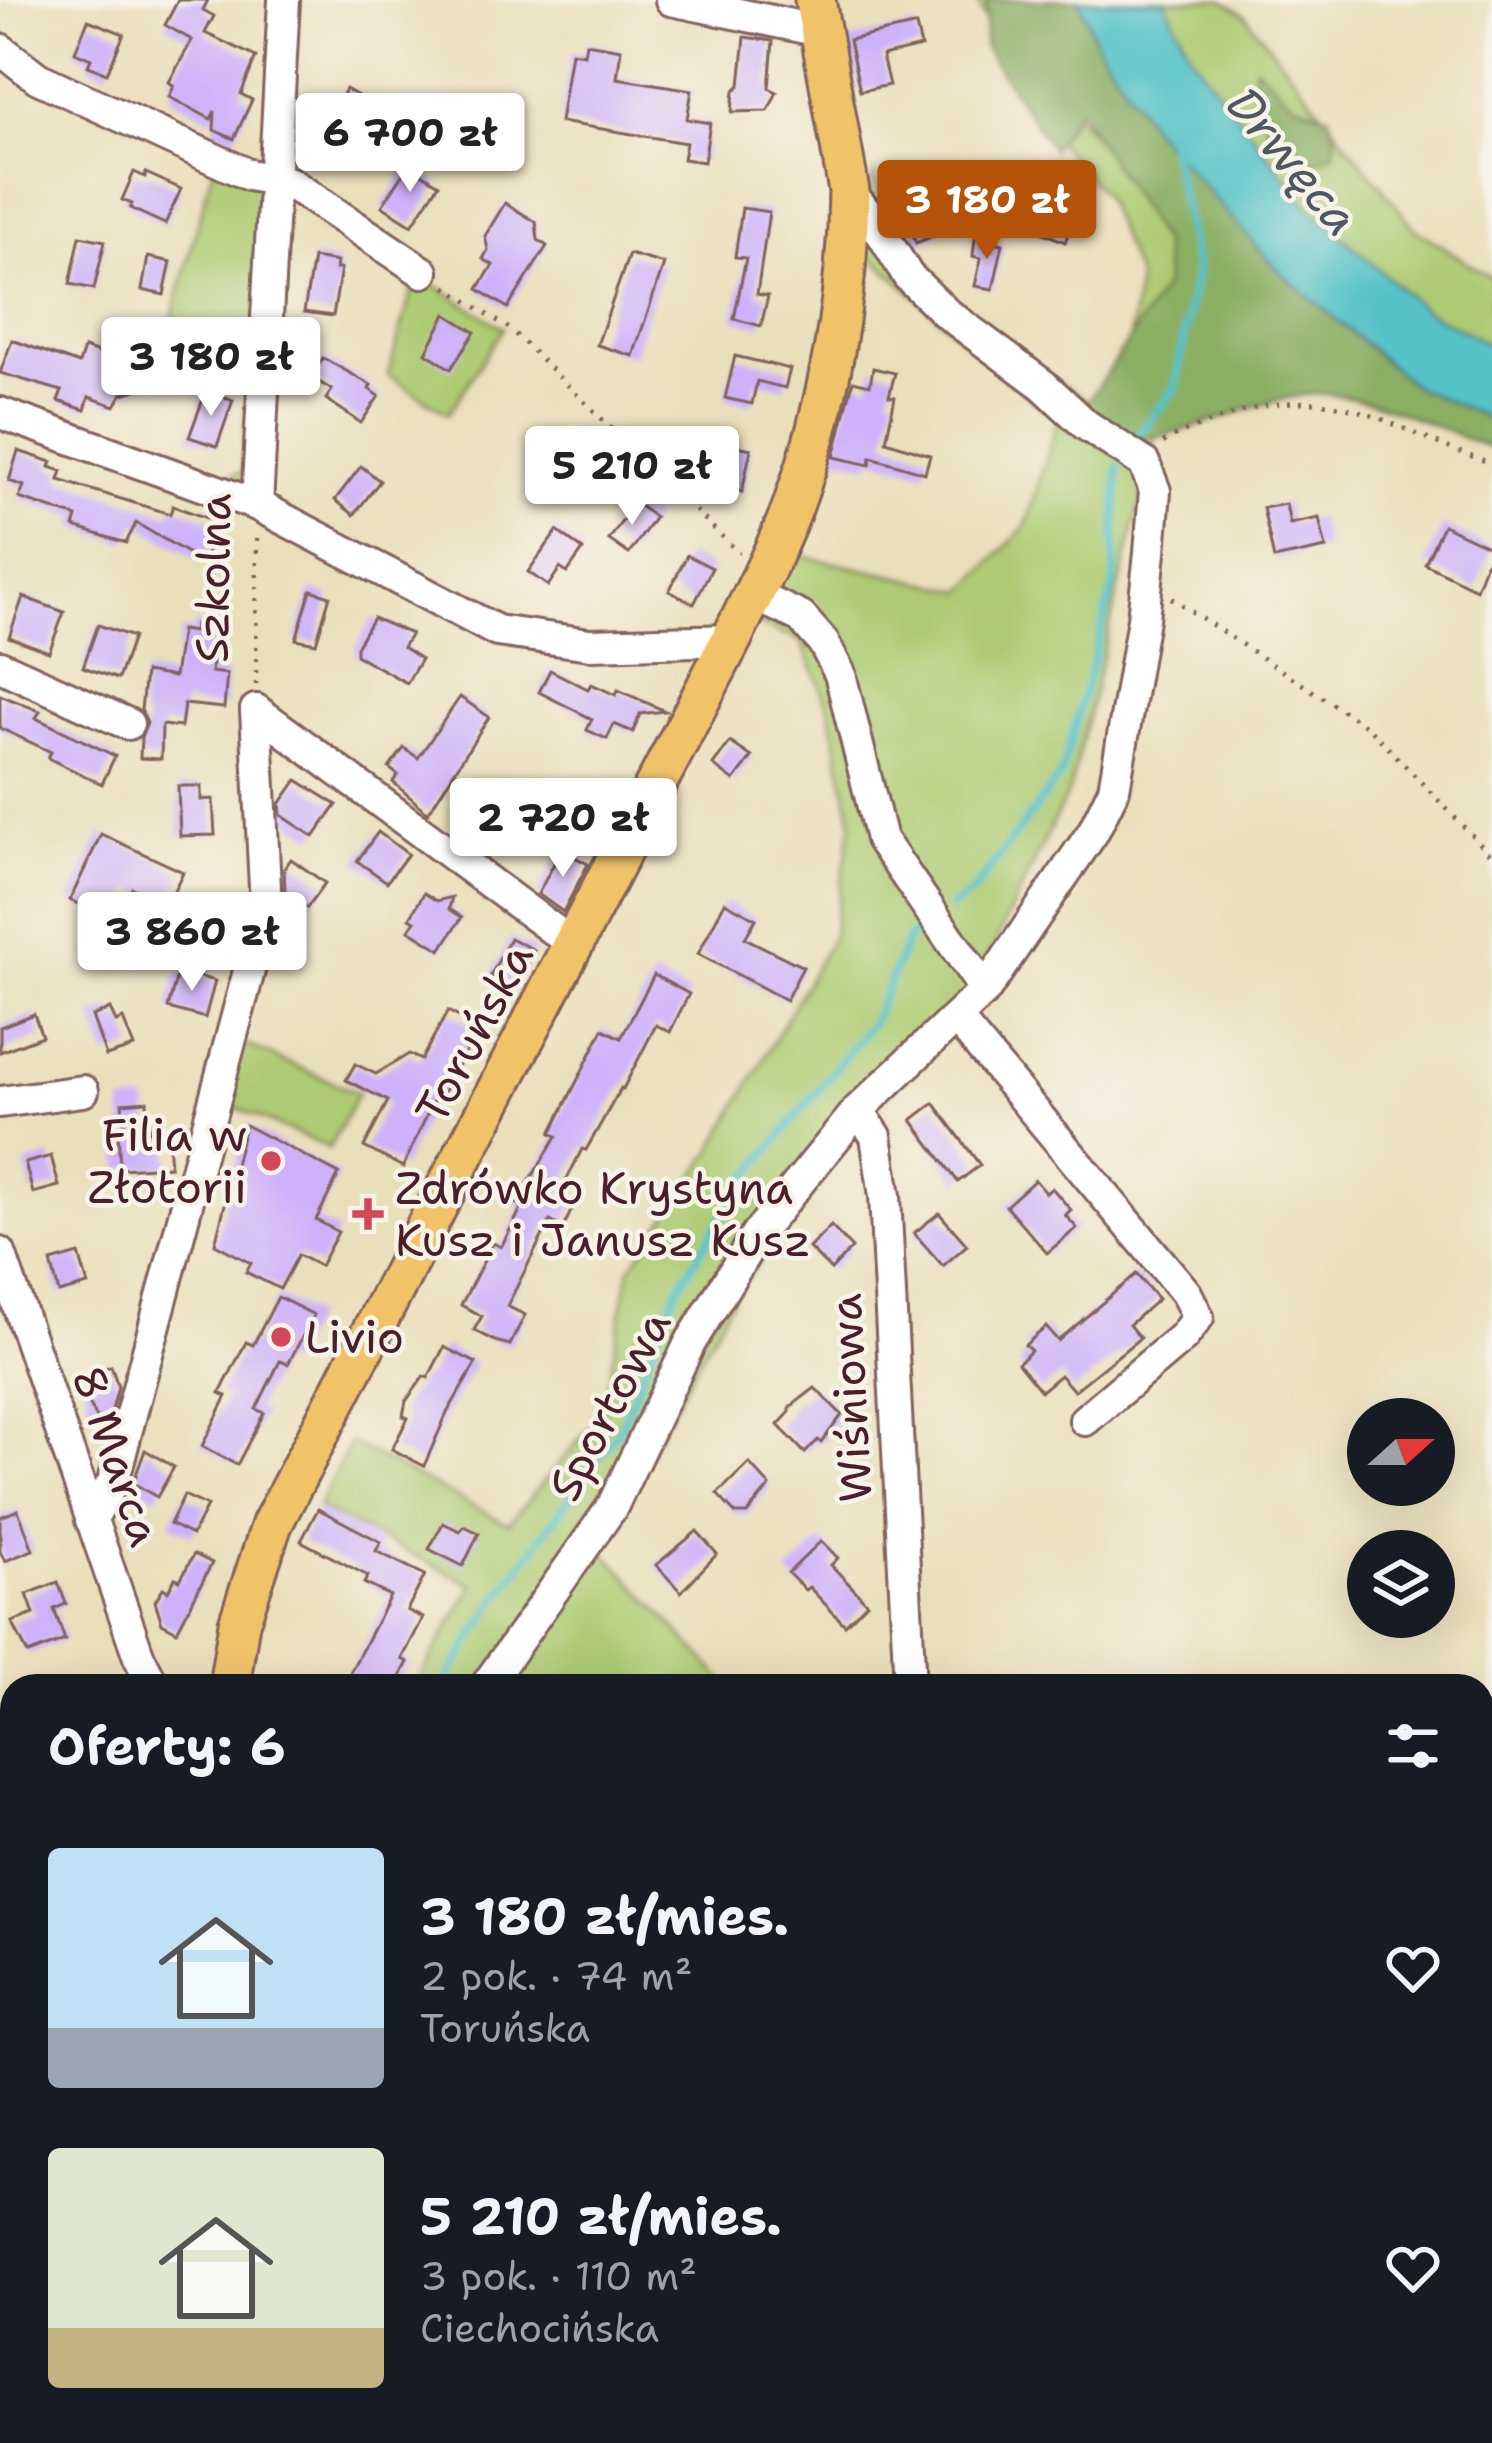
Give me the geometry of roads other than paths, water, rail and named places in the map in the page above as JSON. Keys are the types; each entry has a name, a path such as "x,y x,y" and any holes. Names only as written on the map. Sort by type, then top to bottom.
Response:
{"main road":[{"name":"Toruńska","path":"231,1674 239,1622 272,1524 731,640 792,508 836,341 849,190 817,15"}],"street":[{"path":"256,0 284,9"},
{"path":"671,0 817,15"},
{"name":"Szkolna","path":"257,505 284,9"},
{"path":"0,49 38,78 249,175 290,183 423,272"},
{"name":"Sportowa","path":"494,1674 612,1507 690,1343 758,1234 859,1110 985,990 1093,832 1114,789 1155,490 1144,463 1108,442 1043,385 945,312 908,276 849,190"},
{"path":"0,412 257,505 497,631 590,644 731,640"},
{"path":"759,580 824,642 840,674 880,839 985,990"},
{"path":"0,666 128,724"},
{"name":"Szkolna","path":"91,1520 113,1483 266,907 256,710 574,944"},
{"path":"957,1019 1186,1294 1198,1317 1183,1337 1085,1420"},
{"path":"0,1102 82,1091"},
{"name":"Wiśniowa","path":"859,1110 876,1136 884,1196 909,1674"},
{"name":"8 Marca","path":"0,1253 148,1674"}],"water":[{"path":"1079,0 1165,0 1192,56 1307,205 1424,310 1492,346 1492,420 1415,387 1279,271 1154,131 1097,44"}],"waterway":[{"path":"1133,441 1175,389 1196,269 1170,145"},
{"path":"951,908 972,893 1061,774 1114,584 1118,467"},
{"path":"450,1674 496,1601 621,1426 675,1293 740,1187 873,1021 908,938 918,930"}],"place":[{"name":"Filia w Złotorii","path":"271,1161"},
{"name":"Zdrówko Krystyna Kusz i Janusz Kusz","path":"368,1214"},
{"name":"Livio","path":"281,1337"}],"water label":[{"name":"Drwęca","path":"1293,161"}]}
